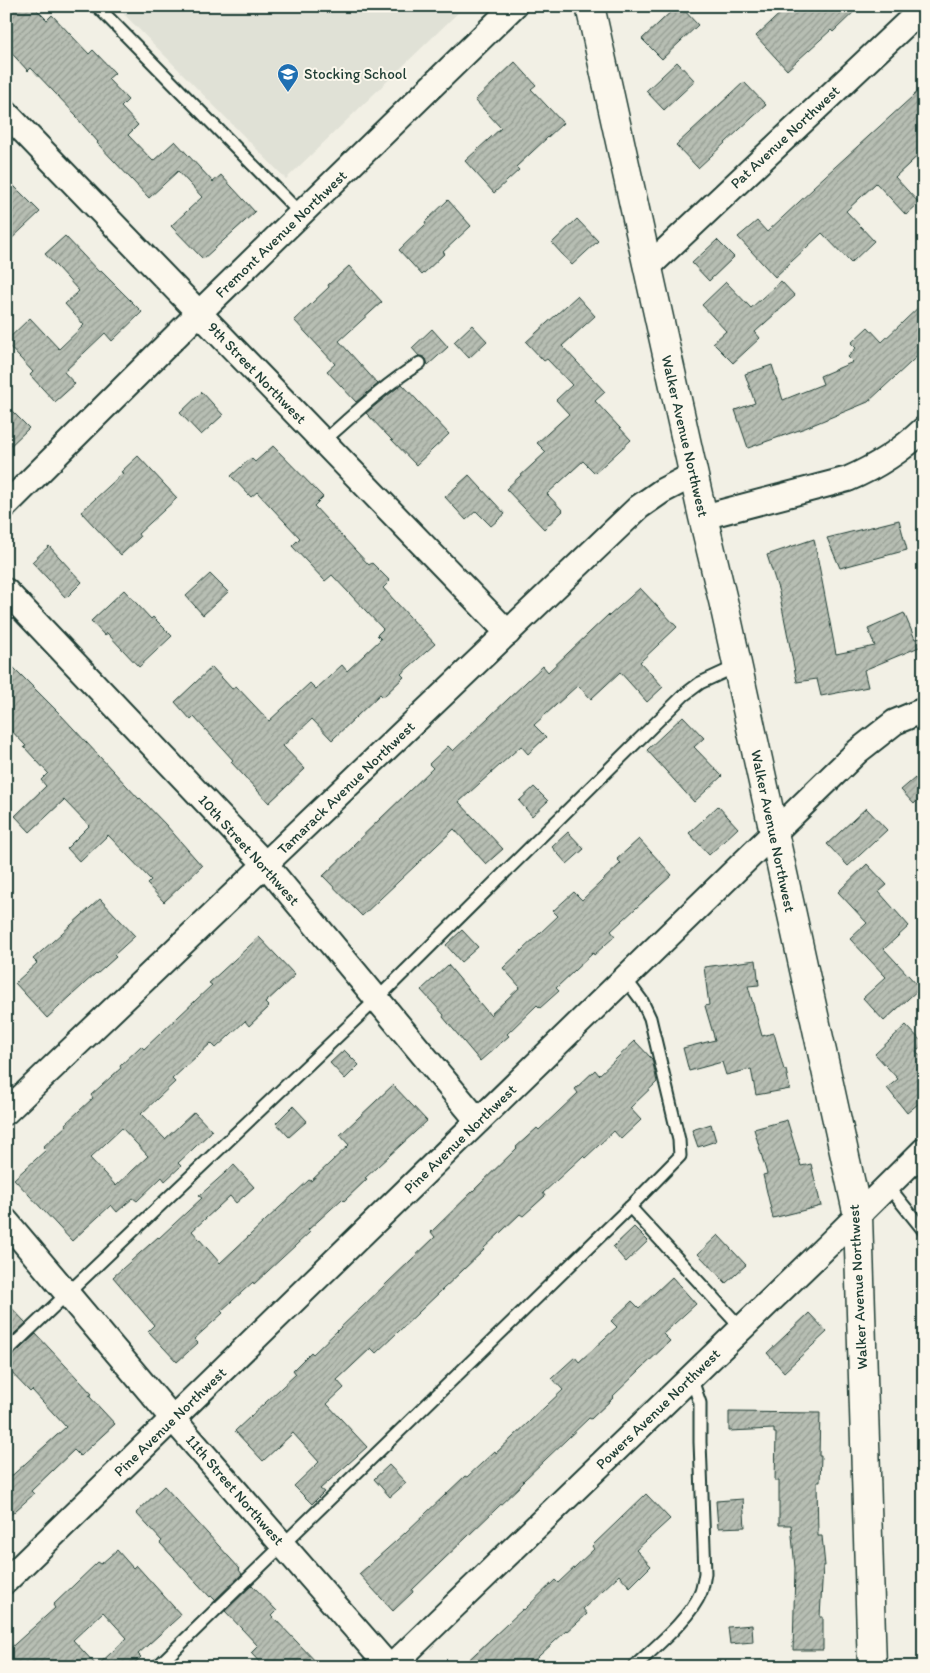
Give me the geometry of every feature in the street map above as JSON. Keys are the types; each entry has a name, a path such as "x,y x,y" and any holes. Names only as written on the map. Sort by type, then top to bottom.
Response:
{"main road":[{"name":"Walker Avenue Northwest","path":"590,6 858,1216 872,1667"}],"street":[{"name":"Fremont Avenue Northwest","path":"6,505 199,313 514,6"},
{"name":"Pat Avenue Northwest","path":"647,268 924,7"},
{"name":"9th Street Northwest","path":"6,113 508,633"},
{"path":"703,518 848,479 870,469 891,456 912,441 924,429"},
{"name":"Tamarack Avenue Northwest","path":"6,1112 639,507 662,491 694,475"},
{"name":"10th Street Northwest","path":"6,591 266,865 478,1121"},
{"name":"Pine Avenue Northwest","path":"6,1581 858,751 894,722 924,710"},
{"name":"Powers Avenue Northwest","path":"390,1667 858,1216 924,1150"},
{"name":"11th Street Northwest","path":"6,1220 173,1419 390,1667"}],"lane":[{"path":"97,6 301,214"},
{"path":"323,442 399,376 420,363"},
{"path":"6,1352 377,999 684,695 700,682 737,666"},
{"path":"157,1667 630,1207 680,1156 679,1140 650,1018 642,1001 625,978"},
{"path":"888,1186 924,1231"},
{"path":"630,1207 741,1328"},
{"path":"634,1667 672,1632 689,1611 701,1591 705,1573 700,1403 691,1377"}],"shaded area":[{"name":"Stocking School","path":"116,6 465,6 286,179"}],"building":[{"path":"6,6 33,6 47,20 52,15 89,54 93,50 115,73 108,79 128,100 121,107 138,125 128,135 153,161 175,141 213,182 221,175 255,212 203,259 171,226 202,197 178,171 149,198 97,143 77,116 31,68 28,71 6,47"},
{"path":"677,6 680,6 698,25 662,59 642,39"},
{"path":"788,6 860,6 833,32 831,30 787,70 756,36"},
{"path":"515,62 536,85 531,89 563,123 516,167 519,170 494,193 465,161 501,128 475,100"},
{"path":"677,62 695,81 664,110 646,91"},
{"path":"744,82 766,105 698,168 676,145"},
{"path":"924,86 924,150 895,177 919,203 906,215 876,183 846,211 874,241 851,263 822,233 775,277 738,237 757,221 767,232 813,187"},
{"path":"6,178 40,212 6,244"},
{"path":"448,200 471,226 422,275 399,250"},
{"path":"577,219 598,241 572,265 552,243"},
{"path":"65,236 99,272 101,271 142,312 112,341 105,333 64,372 75,384 55,402 30,375 33,372 6,341 30,318 59,349 84,325 65,304 79,291 45,254"},
{"path":"717,240 734,257 709,281 692,263"},
{"path":"349,266 382,302 339,341 378,384 356,402 327,371 335,364 294,320"},
{"path":"781,281 795,296 755,332 760,338 733,363 713,343 726,331 702,305 726,282 751,308"},
{"path":"577,296 595,316 562,346 605,392 595,401 631,440 595,473 583,461 547,494 563,511 544,529 506,489 546,452 537,443 569,414 556,400 572,385 547,359 544,361 526,342"},
{"path":"924,302 924,350 868,402 805,428 748,448 735,410 755,403 745,374 772,365 783,400 823,384 820,376 853,362 848,357 856,348 851,343 868,327 882,342"},
{"path":"472,325 487,341 469,358 454,342"},
{"path":"432,329 448,347 428,365 426,359 419,356 412,348"},
{"path":"402,384 449,434 416,465 366,413"},
{"path":"202,392 223,415 201,435 180,413"},
{"path":"6,405 29,428 6,450"},
{"path":"273,446 323,497 314,506 369,565 372,563 390,581 383,588 435,644 401,674 404,677 383,697 380,694 332,740 312,719 283,746 305,769 269,803 231,762 233,760 194,717 191,720 175,702 212,667 232,689 236,686 269,721 310,683 316,689 342,665 347,671 381,639 377,635 383,629 332,575 325,581 292,546 300,538 257,492 251,497 231,476 251,458 255,462"},
{"path":"138,456 177,498 138,534 140,537 121,555 81,512 123,473 121,472"},
{"path":"469,475 505,514 491,526 476,511 466,520 445,497"},
{"path":"899,520 907,550 840,568 827,538"},
{"path":"814,539 836,654 875,646 868,629 904,613 915,639 922,638 924,645 864,670 868,687 821,696 817,679 797,682 779,592 767,555"},
{"path":"49,546 82,582 66,598 32,562"},
{"path":"210,574 228,592 203,615 186,596"},
{"path":"640,588 677,627 640,662 663,687 647,702 620,672 591,699 578,685 534,725 546,737 528,754 521,746 459,802 503,849 486,864 454,829 362,916 323,876 433,768 429,764 448,746 453,751 543,666 548,672 608,615"},
{"path":"124,590 151,619 153,617 172,636 139,667 107,633 105,636 91,621"},
{"path":"6,660 166,825 202,866 164,902 147,884 151,880 108,835 80,862 67,848 89,826 64,800 30,832 15,816 46,786 41,780 48,773 6,725"},
{"path":"683,716 704,738 694,747 722,776 694,802 647,750"},
{"path":"915,778 924,788 924,794 914,804 901,790"},
{"path":"534,787 548,801 532,816 519,801"},
{"path":"718,806 738,828 709,855 689,833"},
{"path":"866,808 887,830 848,866 827,844"},
{"path":"568,832 584,849 567,864 552,847"},
{"path":"639,839 672,875 611,931 615,936 594,955 593,953 556,988 559,991 540,1008 537,1005 507,1034 509,1036 480,1061 443,1017 444,1015 421,990 448,965 490,1015 520,987 503,968 558,916 553,911 574,892 582,900 621,863 617,859"},
{"path":"867,864 887,885 879,892 909,926 884,949 920,988 884,1021 863,998 886,977 850,939 867,923 838,892"},
{"path":"100,899 135,936 114,955 116,957 47,1018 15,983 37,963 33,959"},
{"path":"462,930 478,947 461,962 446,945"},
{"path":"259,937 295,975 265,1003 269,1007 249,1026 245,1021 216,1048 211,1043 172,1079 175,1082 141,1114 165,1139 194,1112 212,1131 178,1163 181,1166 165,1181 162,1177 137,1201 133,1198 117,1212 111,1205 72,1241 14,1179 46,1150 43,1147 93,1098 91,1095 121,1068 120,1066 141,1046 144,1049 212,985 209,983","holes":["122,1128 148,1156 116,1186 90,1158"]},
{"path":"756,960 759,985 748,986 762,1036 774,1033 790,1089 756,1095 751,1069 726,1075 722,1062 689,1071 683,1048 715,1040 705,1006 709,1005 704,967"},
{"path":"906,1025 924,1044 916,1051 924,1061 924,1099 907,1113 887,1088 898,1079 875,1054"},
{"path":"635,1041 652,1059 657,1082 630,1108 641,1120 621,1139 614,1131 585,1158 583,1156 543,1193 545,1196 523,1216 520,1214 376,1353 371,1348 337,1380 344,1388 327,1404 367,1447 320,1489 324,1492 312,1504 294,1486 319,1462 293,1433 263,1461 235,1431 296,1374 293,1370 311,1352 313,1354 435,1237 431,1232 516,1147 537,1128 539,1130 578,1093 575,1089 595,1070 599,1075"},
{"path":"344,1050 359,1065 345,1079 330,1063"},
{"path":"393,1085 427,1121 365,1178 367,1179 344,1201 342,1199 308,1230 310,1232 254,1284 253,1282 221,1311 223,1313 194,1339 198,1343 177,1362 148,1331 154,1325 113,1277 159,1238 202,1198 199,1196 234,1165 254,1187 236,1203 230,1196 192,1231 220,1263 349,1145 340,1135"},
{"path":"293,1106 307,1121 289,1137 276,1123"},
{"path":"787,1120 801,1166 811,1164 821,1206 773,1218 763,1175 767,1174 754,1129"},
{"path":"711,1124 716,1141 698,1147 692,1130"},
{"path":"634,1227 648,1241 626,1262 613,1247"},
{"path":"718,1235 746,1265 726,1283 698,1254"},
{"path":"672,1277 696,1304 663,1334 670,1341 591,1419 589,1418 523,1481 393,1611 359,1574 465,1476 467,1477 495,1451 496,1453 563,1390 552,1378 575,1357 579,1362 617,1327 611,1321 632,1301 639,1308"},
{"path":"6,1302 26,1323 6,1341"},
{"path":"809,1313 827,1332 784,1372 767,1353"},
{"path":"36,1334 92,1394 89,1396 115,1424 80,1456 74,1450 31,1491 34,1494 6,1519 6,1481 66,1427 32,1390 30,1392 6,1367 6,1359 11,1357"},
{"path":"729,1412 820,1413 820,1482 817,1482 818,1536 822,1536 825,1566 823,1566 820,1617 823,1617 823,1650 793,1650 795,1568 791,1525 779,1525 779,1481 775,1481 776,1433 774,1433 774,1429 729,1431"},
{"path":"389,1465 406,1483 390,1497 374,1479"},
{"path":"164,1486 240,1569 242,1574 215,1600 210,1597 160,1543 162,1541 136,1513"},
{"path":"646,1494 670,1519 636,1550 651,1566 630,1587 619,1575 583,1609 587,1614 527,1667 461,1667 555,1580 558,1583 594,1549 592,1546"},
{"path":"743,1499 745,1527 718,1528 716,1501"},
{"path":"117,1550 133,1568 136,1565 181,1615 138,1654 141,1657 130,1667 6,1667 6,1652 55,1608 53,1605 98,1562 101,1564","holes":["103,1612 127,1638 97,1666 73,1640"]},
{"path":"252,1585 277,1611 272,1616 321,1667 264,1667 251,1653 258,1646 225,1611"},
{"path":"752,1625 753,1642 730,1644 728,1627"}],"place":[{"name":"Stocking School","path":"288,93"}]}
